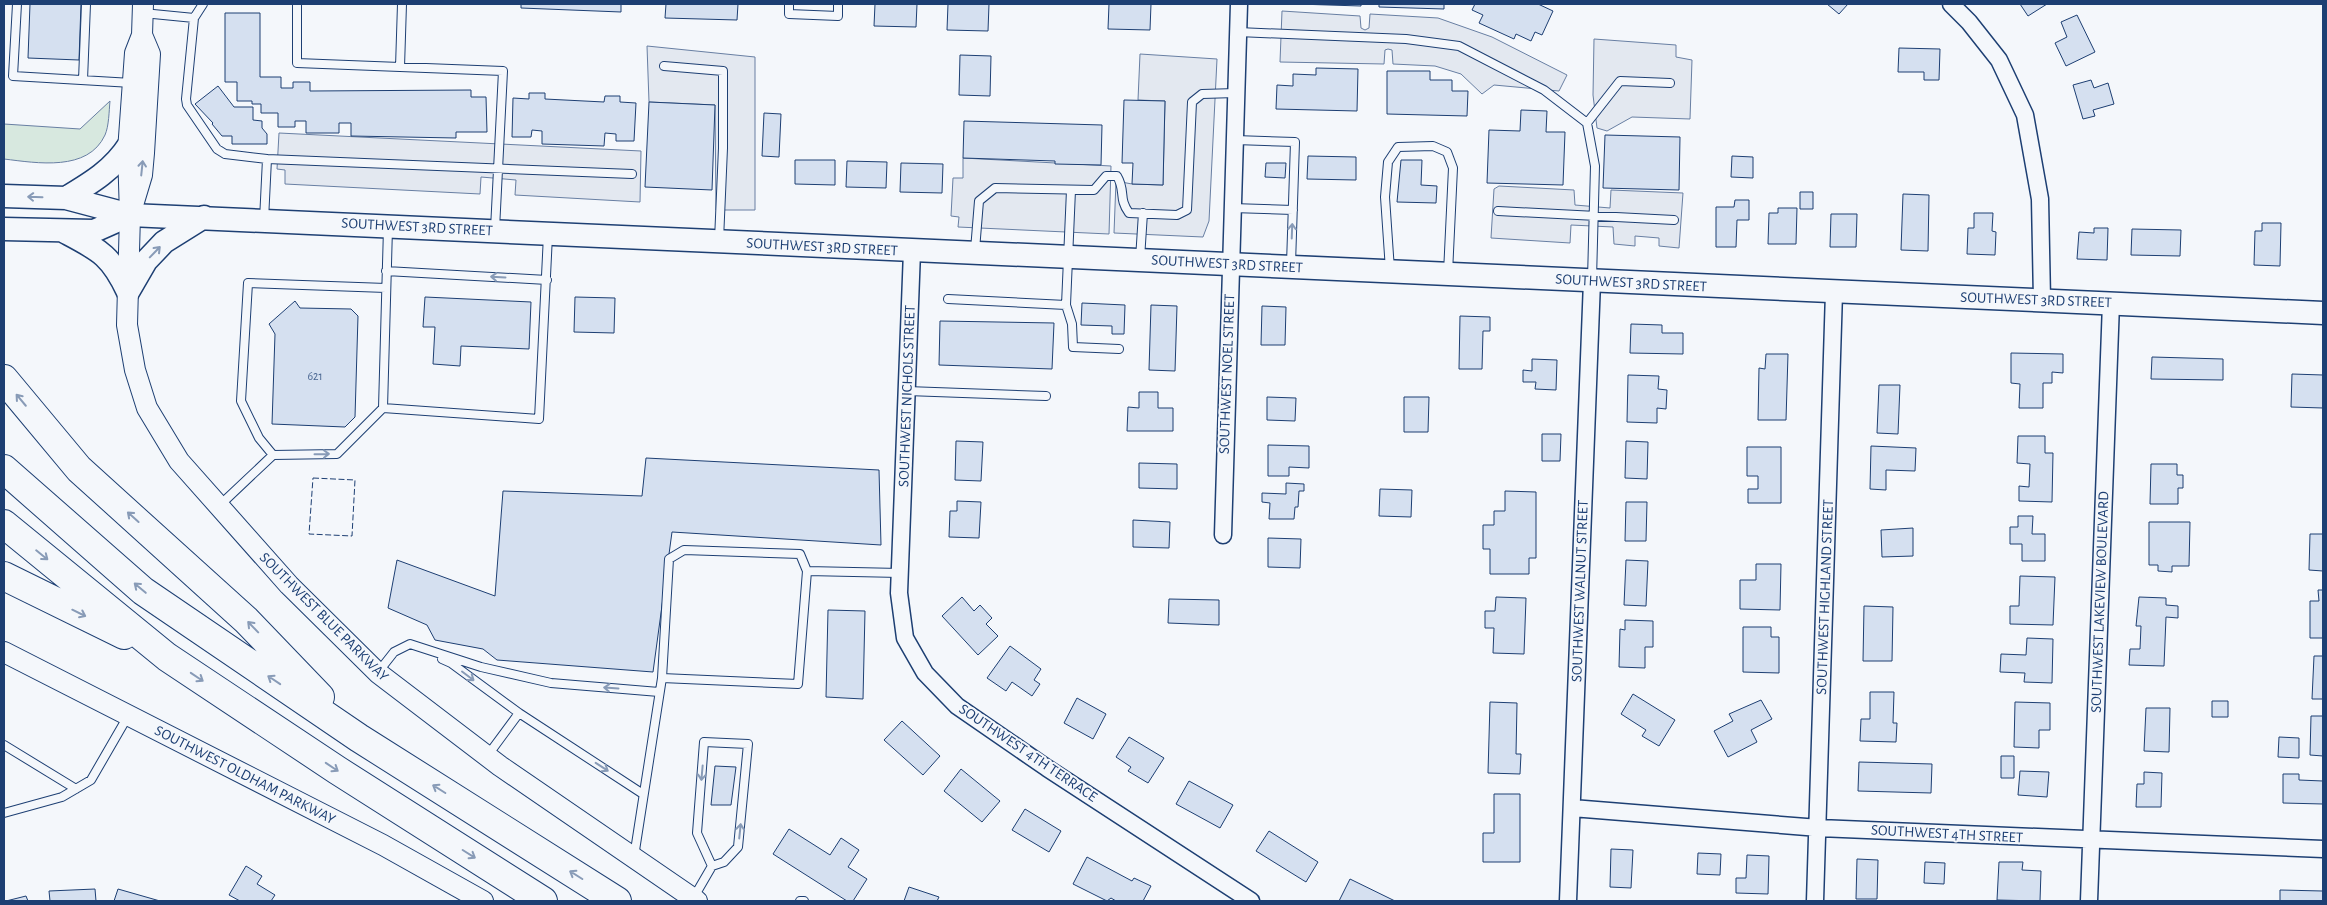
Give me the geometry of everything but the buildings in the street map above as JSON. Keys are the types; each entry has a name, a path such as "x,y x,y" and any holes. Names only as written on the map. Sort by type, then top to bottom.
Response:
{"highway":[{"path":"4,379 79,468 246,620 359,738"},
{"path":"4,469 143,591 359,738 617,901"},
{"path":"4,524 167,657 337,770 543,901"},
{"path":"4,576 167,657"}],"main road":[{"path":"66,198 99,178 119,160 129,145"},
{"name":"SOUTHWEST 3RD STREET","path":"4,196 66,198 130,215 912,251 1230,263 1447,275 2323,312"},
{"name":"SOUTHWEST 3RD STREET","path":"4,229 94,231 130,215"},
{"path":"128,292 146,261 164,242 204,217"},
{"path":"62,231 102,252 121,276 128,292"}],"street":[{"name":"SOUTHWEST NOEL STREET","path":"1223,535 1239,4"},
{"path":"1951,4 1969,22 1999,60 2025,115 2040,199 2042,300"},
{"name":"SOUTHWEST BLUE PARKWAY","path":"143,9 142,36 135,53 129,145 129,334 135,370 147,408 179,461 289,585 378,673 486,756 695,900"},
{"name":"SOUTHWEST BLUE PARKWAY","path":"130,215 142,175 144,153 150,54 142,36"},
{"name":"SOUTHWEST NICHOLS STREET","path":"902,541 912,251"},
{"name":"SOUTHWEST WALNUT STREET","path":"1568,901 1592,281"},
{"name":"SOUTHWEST HIGHLAND STREET","path":"1815,901 1819,828 1834,292"},
{"name":"SOUTHWEST LAKEVIEW BOULEVARD","path":"2089,901 2111,303"},
{"name":"SOUTHWEST 4TH TERRACE","path":"902,541 899,593 905,638 925,673 957,706 1047,768 1251,901"},
{"name":"SOUTHWEST OLDHAM PARKWAY","path":"4,652 383,845 483,901"},
{"name":"SOUTHWEST 4TH STREET","path":"1572,808 1819,828 2091,841 2323,849"}],"lane":[{"path":"17,4 13,76 132,83"},
{"path":"83,80 86,4"},
{"path":"203,4 194,18 186,99 187,105 217,149 226,154 267,159 632,174"},
{"path":"297,4 297,62 503,71 495,231"},
{"path":"400,67 402,4"},
{"path":"789,4 789,14 838,16 838,4"},
{"path":"143,9 194,18"},
{"path":"1238,32 1406,39 1459,46 1544,90 1587,123 1595,166 1592,281"},
{"path":"664,66 723,71 723,148 718,242"},
{"path":"1587,123 1620,81 1670,83"},
{"path":"974,253 979,201 995,188 1094,190 1106,176 1117,176 1122,184 1122,203 1128,213 1177,215 1187,210 1192,102 1202,94 1236,93"},
{"path":"1234,140 1295,142 1291,266"},
{"path":"1390,272 1385,197 1388,162 1398,147 1432,146 1447,152 1453,168 1447,275"},
{"path":"264,220 267,159"},
{"path":"1071,190 1066,305 1072,324 1073,347 1120,349"},
{"path":"1232,208 1293,210"},
{"path":"1498,211 1674,220"},
{"path":"1140,260 1143,214"},
{"path":"218,507 273,455 337,454 383,408 388,226"},
{"path":"383,408 538,419 547,280 548,233"},
{"path":"386,271 547,280"},
{"path":"273,455 260,438 241,401 248,283 386,288"},
{"path":"948,299 1066,305"},
{"path":"907,392 1046,396"},
{"path":"634,858 662,678 669,559 684,550 800,554 807,571 798,684 662,678"},
{"path":"807,571 900,573"},
{"path":"378,673 394,652 410,644 481,667 551,684 660,692"},
{"path":"410,644 451,663 519,713 643,794"},
{"path":"486,756 519,713"},
{"path":"4,813 62,798 91,780 128,716"},
{"path":"695,900 712,866 724,862 738,847 748,744 704,742 697,833 712,866"},
{"path":"4,745 76,790"}],"shaded area":[{"path":"1282,11 1360,16 1361,28 1365,30 1369,28 1370,14 1438,18 1492,37 1567,75 1559,91 1494,85 1482,94 1461,74 1435,66 1393,64 1392,50 1388,49 1385,50 1384,64 1280,62"},
{"path":"1594,39 1676,45 1676,57 1692,60 1690,119 1632,117 1607,131 1597,128 1593,95"},
{"path":"647,46 755,57 755,210 716,210 715,105 649,102"},
{"path":"1140,54 1217,59 1209,221 1203,237 1114,233 1116,181 1132,184 1163,185 1165,101 1138,100"},
{"path":"110,101 105,135 97,147 87,155 74,160 46,163 4,159 4,124 80,129"},
{"path":"279,133 641,151 640,202 515,195 516,180 481,177 480,194 285,184 285,170 277,169"},
{"path":"963,158 1111,166 1109,234 958,227 959,217 951,216 953,178 963,178"},
{"path":"1499,186 1574,190 1575,205 1610,208 1611,190 1683,193 1679,248 1659,246 1659,238 1635,236 1635,246 1614,244 1613,227 1571,225 1570,243 1491,238 1494,189"}],"fence":[{"path":"313,478 355,480 352,536 309,534 313,478"}]}
